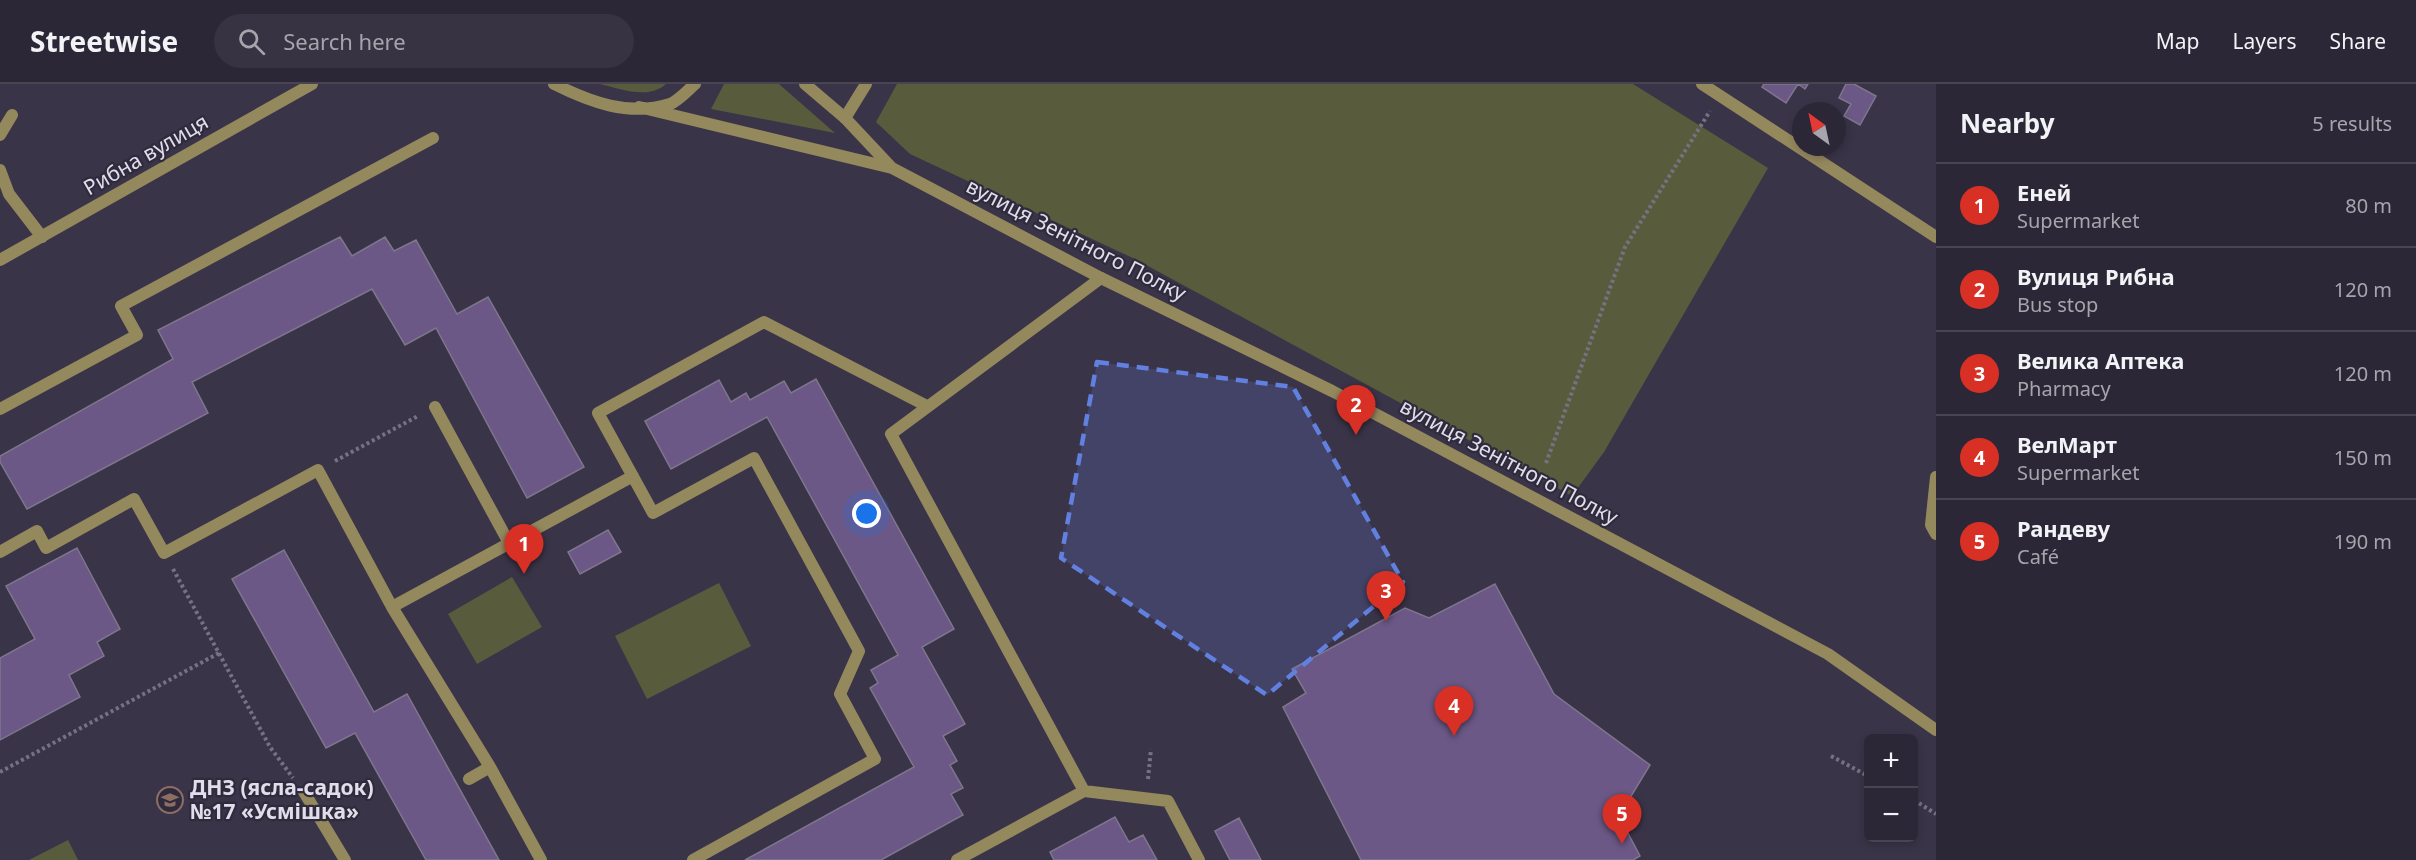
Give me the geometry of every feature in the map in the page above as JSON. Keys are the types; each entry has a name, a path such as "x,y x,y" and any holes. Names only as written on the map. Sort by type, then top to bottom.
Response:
{"street":[{"name":"Рибна вулиця","path":"0,260 312,84"},
{"path":"554,84 602,106 639,107 671,104 695,84"},
{"name":"вулиця Зенітного Полку","path":"805,84 845,118 892,168"},
{"path":"845,118 866,84"},
{"path":"1702,84 1936,237"},
{"path":"1720,95 1727,84"},
{"name":"вулиця Зенітного Полку","path":"639,107 892,168 1101,278 1332,391 1828,654 1936,730"},
{"path":"0,135 12,116"},
{"path":"0,409 137,335 121,306 433,138"},
{"path":"0,170 9,194 42,237"},
{"path":"1084,791 891,434 1101,278"},
{"path":"693,860 875,759 840,694 859,651 754,458 653,513 598,413 764,322 927,406"},
{"path":"435,407 509,543"},
{"path":"0,552 37,531 46,548 134,499 164,553 318,470 392,607 490,767 542,860"},
{"path":"392,607 633,476"},
{"path":"1936,477 1931,525 1936,534"},
{"path":"469,779 490,767"},
{"path":"957,860 1084,791 1168,801 1199,860"},
{"path":"304,792 345,860"}],"path":[{"path":"1546,463 1625,247 1720,95"},
{"path":"318,470 435,407"},
{"path":"164,553 270,747 304,792"},
{"path":"0,772 219,653"},
{"path":"1145,797 1151,749"},
{"path":"1831,756 1864,773"},
{"path":"1918,803 1936,814"}],"highlighted area":[{"path":"1097,362 1293,387 1403,582 1267,695 1061,558"}],"green space":[{"path":"600,84 666,84 651,91 634,92"},
{"path":"724,84 779,84 835,133 711,109"},
{"path":"897,84 1633,84 1768,168 1604,452 1572,496 1135,259 910,154 876,122"},
{"path":"512,577 542,627 477,664 448,614"},
{"path":"719,583 751,646 647,699 615,636"},
{"path":"68,840 78,860 29,860"}],"building":[{"path":"1764,84 1798,84 1786,103 1762,87"},
{"path":"1798,84 1808,84 1805,89"},
{"path":"1846,84 1854,84 1876,96 1860,125 1846,117 1851,104 1839,98"},
{"path":"340,237 352,256 385,237 394,251 416,240 457,314 488,297 584,467 527,498 436,328 405,345 372,289 192,382 208,413 27,509 0,462 0,456 173,359 158,330"},
{"path":"816,379 954,629 922,647 965,724 943,736 957,761 950,765 963,788 951,794 963,815 881,860 745,860 914,767 870,688 878,683 871,670 898,655 767,417 671,469 645,421 719,380 731,402 746,393 750,400 784,381 791,393"},
{"path":"608,530 621,552 580,574 568,552"},
{"path":"77,548 120,629 97,642 104,656 69,675 80,697 0,740 0,658 35,639 6,586"},
{"path":"284,550 374,712 407,694 499,860 426,860 355,733 326,748 232,579"},
{"path":"1495,584 1554,694 1650,765 1619,816 1640,856 1633,860 1361,860 1283,707 1306,693 1292,669 1405,608 1429,618"},
{"path":"1115,817 1129,842 1143,835 1157,860 1054,860 1050,852"},
{"path":"1239,818 1261,860 1230,860 1215,831"}],"place":[{"name":"Вулиця Рибна","path":"1356,435"},
{"name":"Еней","path":"524,574"},
{"name":"Велика Аптека","path":"1386,621"},
{"name":"ВелМарт","path":"1454,736"},
{"name":"ДНЗ (ясла-садок) №17 «Усмішка»","path":"170,800"},
{"name":"Рандеву","path":"1622,844"}]}
